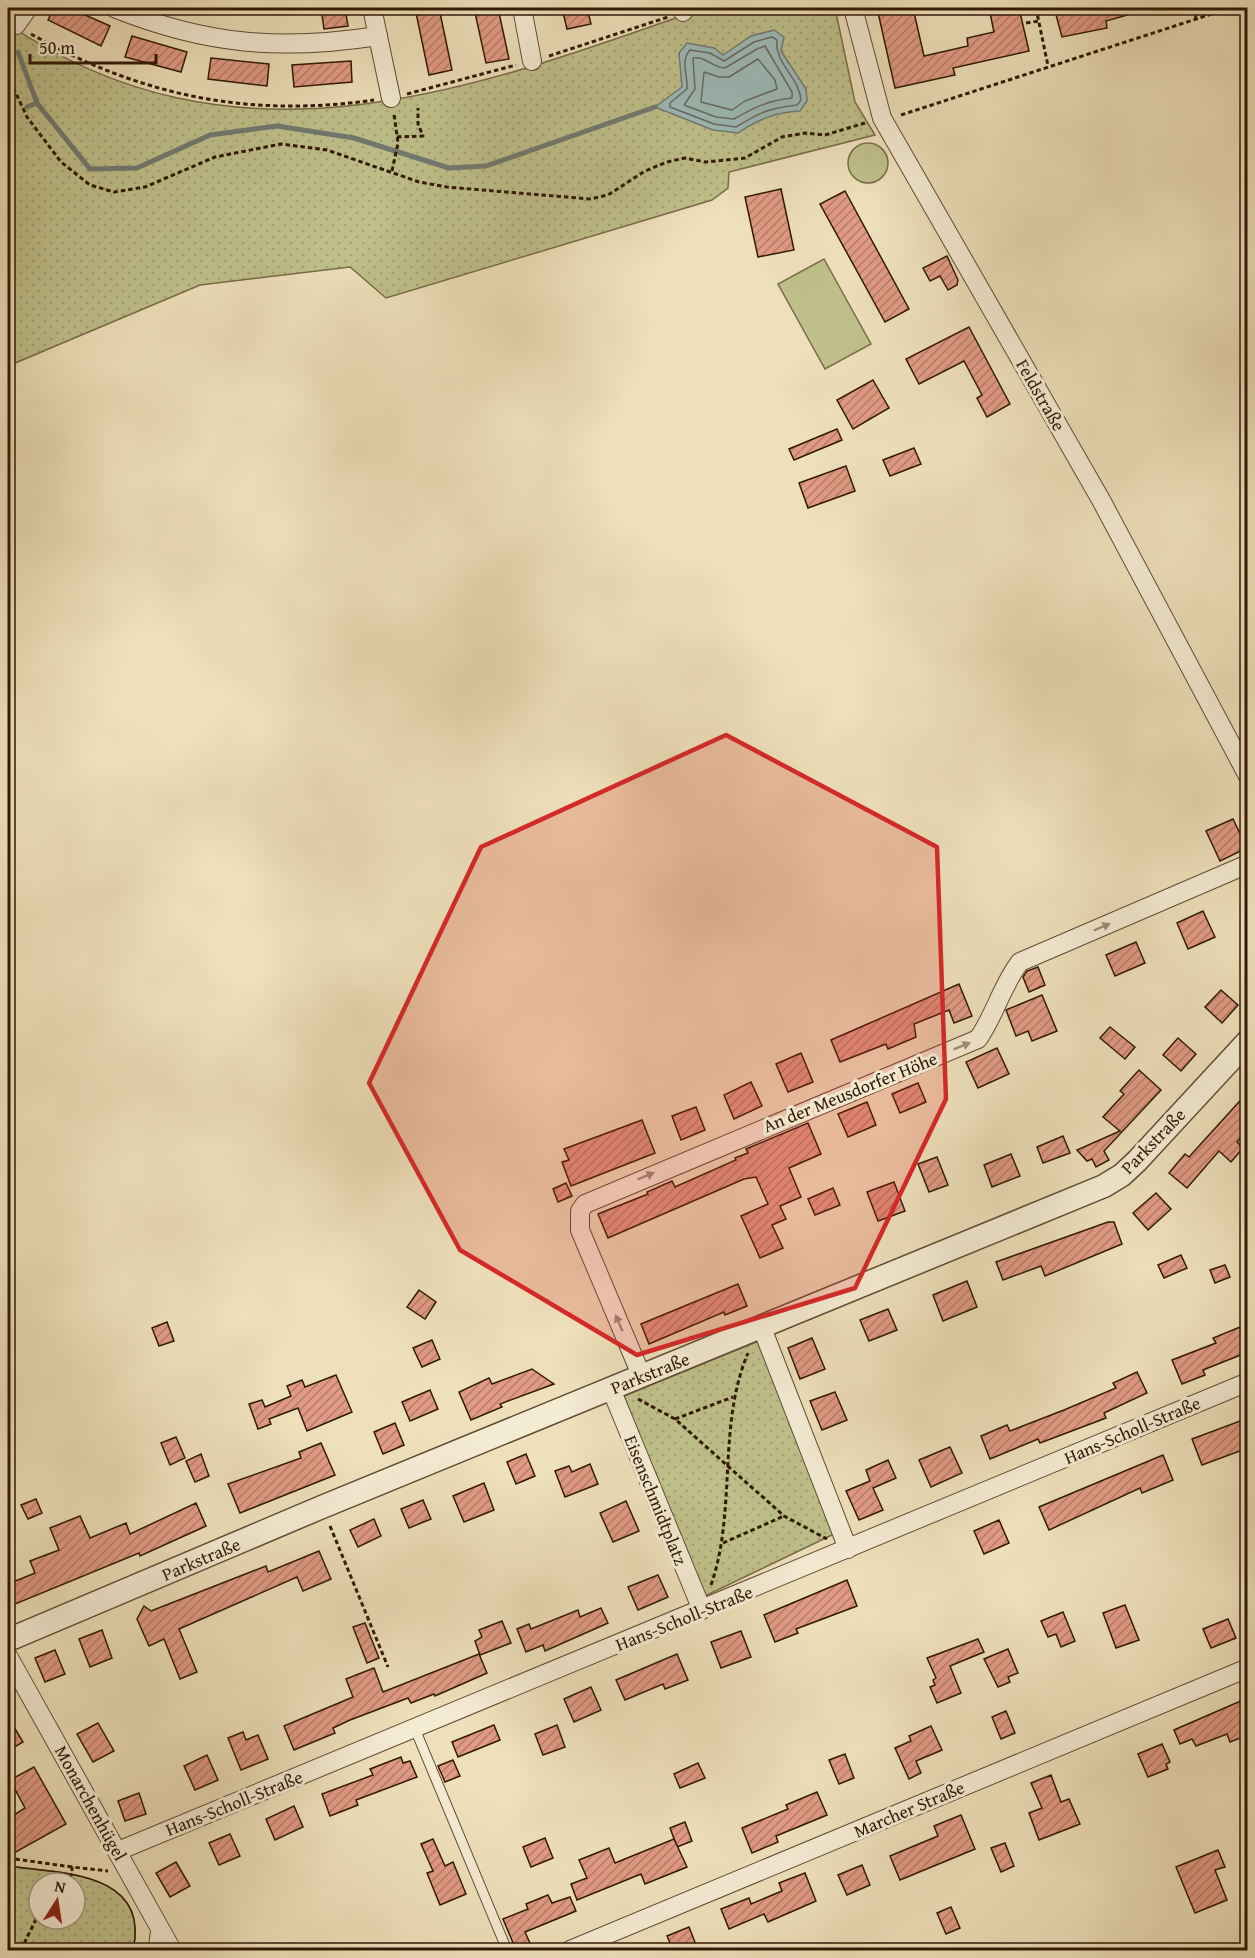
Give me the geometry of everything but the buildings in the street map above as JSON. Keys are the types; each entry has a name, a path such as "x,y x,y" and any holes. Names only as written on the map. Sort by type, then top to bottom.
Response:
{"street":[{"path":"16,25 28,8"},
{"path":"114,8 177,30 250,44 294,45 378,36"},
{"path":"372,8 391,98"},
{"path":"522,8 532,61"},
{"name":"Feldstraße","path":"853,8 882,118 1101,500 1248,776"},
{"name":"An der Meusdorfer Höhe","path":"642,1377 580,1230 580,1211 585,1204 978,1039 990,1022 1012,972 1020,962 1248,864"},
{"name":"Parkstraße","path":"8,1640 322,1507 1104,1186 1122,1175 1137,1161 1248,1041"},
{"path":"762,1328 848,1550"},
{"name":"Hans-Scholl-Straße","path":"118,1851 848,1550 1248,1382"},
{"name":"Eisenschmidtplatz","path":"610,1389 702,1610"},
{"name":"Monarchenhügel","path":"8,1656 172,1950"},
{"name":"Marcher Straße","path":"570,1950 1248,1668"}],"lane":[{"path":"415,1729 507,1950"},
{"path":"153,1950 156,1923"}],"path":[{"path":"1036,8 1048,66"},
{"path":"1194,8 1196,19"},
{"path":"8,66 27,117 60,162 90,185 114,192 145,187 215,157 281,144 327,150 419,182 447,187 590,199 608,195 645,171 667,162 685,158 705,162 745,158 783,137 805,133 825,135 882,118 906,114 1230,8"},
{"path":"16,25 81,61 110,73 178,94 208,100 303,107 391,98 532,61 682,10"},
{"path":"1026,23 1039,21"},
{"path":"8,85 14,87"},
{"path":"391,98 398,143 392,171"},
{"path":"397,137 423,136 418,123 418,108"},
{"path":"702,1610 723,1543 734,1397 739,1374 762,1328"},
{"path":"610,1389 640,1400 675,1419 784,1516 848,1550"},
{"path":"675,1419 734,1397"},
{"path":"322,1507 388,1667"},
{"path":"723,1543 784,1516"},
{"path":"8,1858 103,1870 132,1878"},
{"path":"21,1950 30,1931"}],"highlighted area":[{"path":"726,735 937,847 946,1099 855,1288 637,1355 460,1250 369,1083 481,847"}],"green space":[{"path":"704,8 835,8 855,102 875,135 729,172 728,188 712,200 386,298 350,267 200,285 8,366 8,24 94,71 180,99 267,109 354,105 441,90 529,67"},
{"path":"868,143 882,149 888,163 882,177 868,183 854,177 848,163 854,149"},
{"path":"824,259 871,344 825,369 778,284"},
{"path":"761,1340 834,1534 703,1597 624,1396"},
{"path":"8,1866 52,1871 27,1871 27,1931 87,1931 87,1878 115,1891 128,1905 135,1924 133,1950 8,1950"}],"water":[{"path":"774,30 784,37 781,51 806,89 807,101 800,111 768,117 738,133 713,130 655,107 682,87 679,53 687,43 714,48 723,55 751,36"}],"waterway":[{"path":"18,52 37,103 90,169 137,168 210,135 277,126 354,138 449,168 486,166 655,107"},
{"path":"27,107 37,103"},
{"path":"8,111 13,111"}],"tram line":[{"path":"8,1866 75,1875 96,1881 115,1891 128,1905 135,1924 133,1950"}]}
